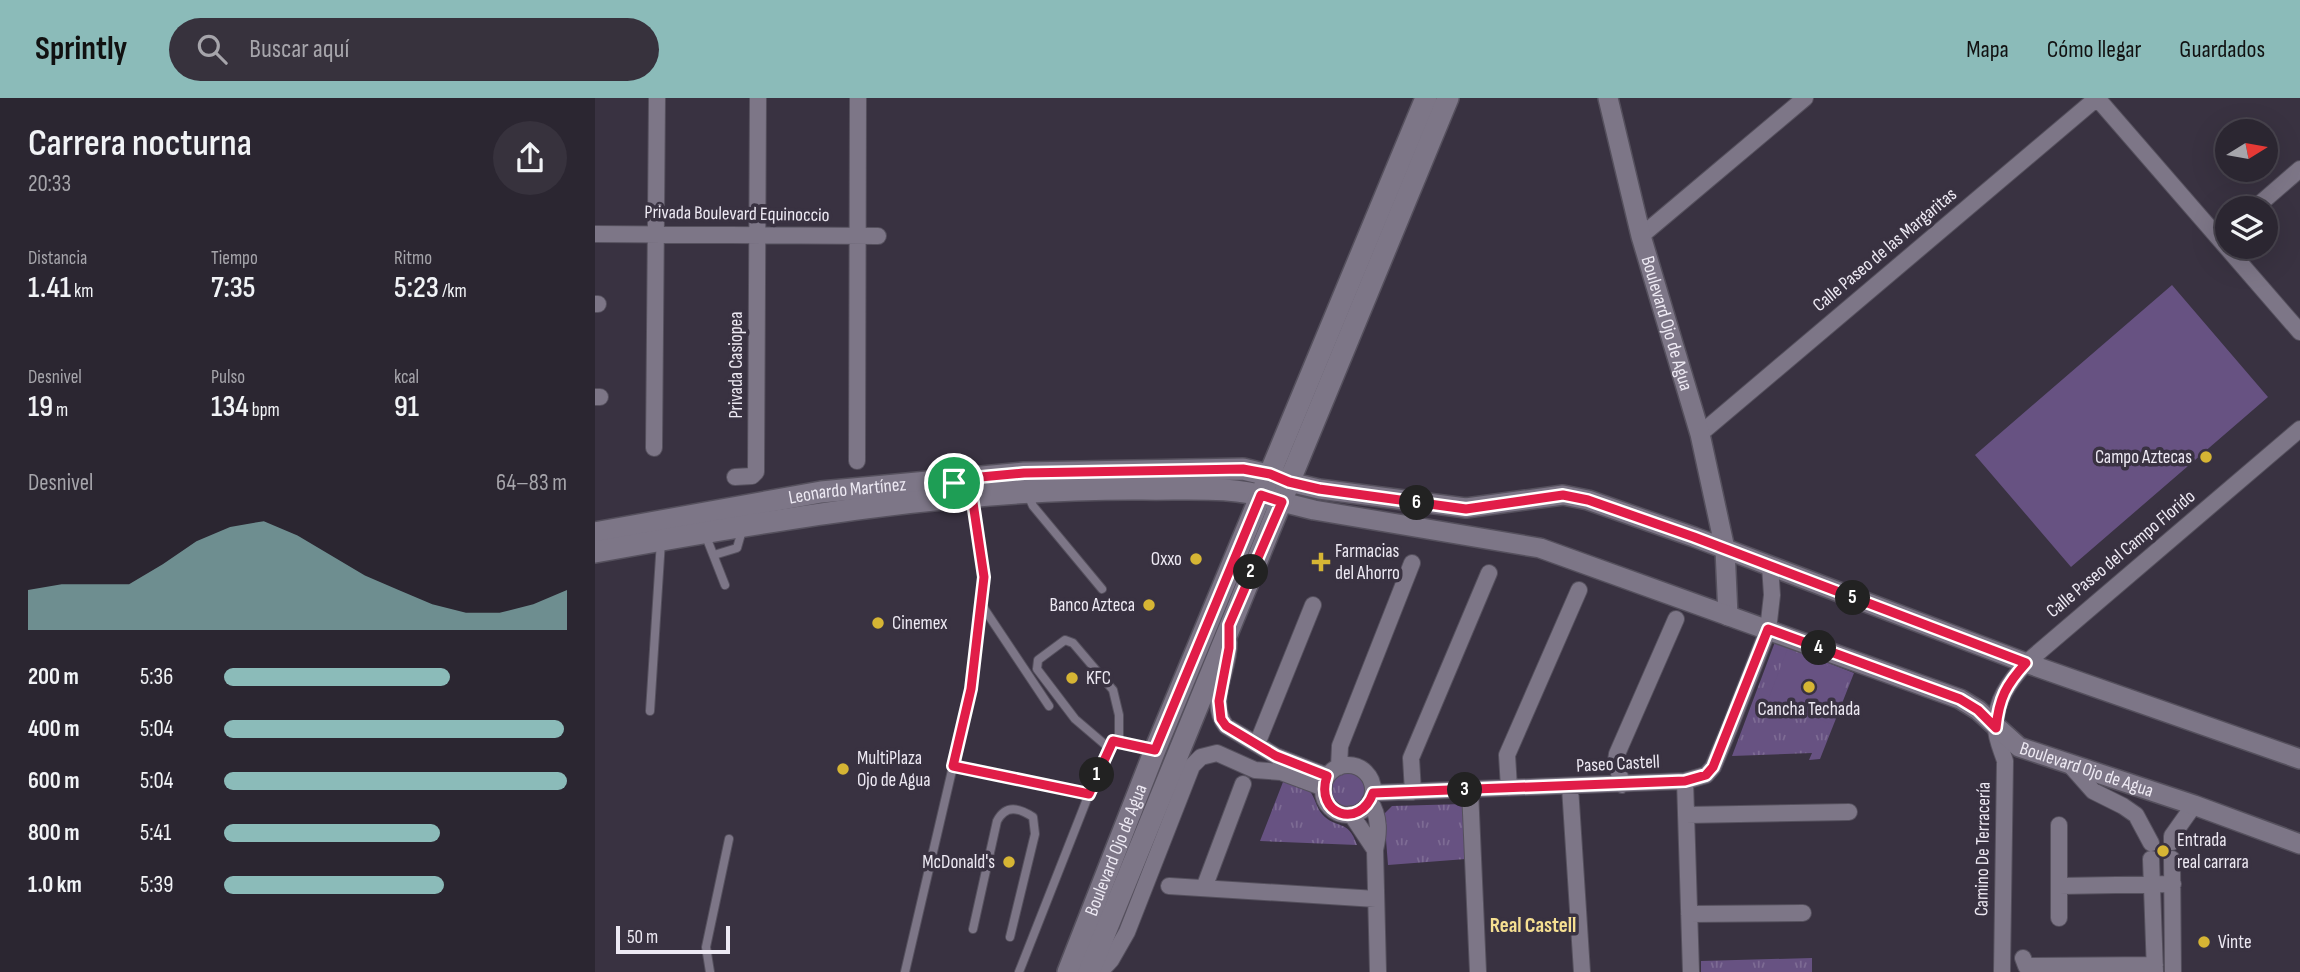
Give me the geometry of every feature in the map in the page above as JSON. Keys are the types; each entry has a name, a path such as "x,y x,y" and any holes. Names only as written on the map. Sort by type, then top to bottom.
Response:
{"main road":[{"name":"Boulevard Ojo de Agua","path":"1089,972 1229,625 1426,98"},
{"name":"Boulevard Ojo de Agua","path":"1068,972 1155,750 1261,495 1280,486 1448,98"},
{"name":"Leonardo Martínez","path":"595,533 705,534 988,488 1073,471 1243,469 1280,486"},
{"name":"Leonardo Martínez","path":"595,552 660,532 821,492 948,480 1027,492 1075,489 1222,490 1261,495"},
{"path":"948,480 988,488"}],"street":[{"path":"654,448 657,98"},
{"path":"758,98 758,235"},
{"path":"857,461 858,98"},
{"name":"Boulevard Ojo de Agua","path":"1608,98 1641,236 1700,434 1725,549 1728,616"},
{"path":"1641,236 1805,98"},
{"path":"2097,98 2215,227"},
{"name":"Calle Paseo de las Margaritas","path":"1700,434 2097,98"},
{"path":"2269,196 2300,169"},
{"name":"Privada Boulevard Equinoccio","path":"595,234 878,236"},
{"name":"Privada Casiopea","path":"735,477 752,476 756,472 758,235"},
{"path":"2241,259 2300,332"},
{"name":"Calle Paseo del Campo Florido","path":"1996,728 1999,705 2009,682 2026,663 2300,429"},
{"path":"1280,486 1466,509 1563,495 1588,500 2026,663 2299,758"},
{"name":"Boulevard Ojo de Agua","path":"1280,486 1314,510 1540,548 1960,699 1978,710 2019,747 2194,805 2300,844"},
{"path":"1371,797 1365,808 1351,814 1333,809 1324,796 1340,746 1412,563"},
{"name":"Paseo Castell","path":"1371,797 1413,792 1685,781 1706,775 1713,767 1768,629 1772,595 1770,566"},
{"path":"1413,792 1411,758 1489,573"},
{"path":"1509,788 1507,755 1579,590"},
{"path":"1257,744 1313,605"},
{"path":"1622,785 1616,761 1617,754 1676,619"},
{"path":"1229,625 1229,648 1219,701 1221,719 1226,726 1276,756 1330,777"},
{"name":"Camino De Terracería","path":"1996,728 2005,761 2002,972"},
{"path":"1100,972 1111,960 1127,932 1192,766 1201,757 1217,753 1255,770 1330,777 1348,765 1364,770 1369,777 1371,797 1378,818 1375,850 1378,972"},
{"path":"2023,958 2026,966 2155,968 2149,844 2136,815 2093,791 2070,765"},
{"path":"1685,781 1691,972"},
{"path":"1204,888 1243,784"},
{"path":"1570,787 1582,972"},
{"path":"1470,790 1478,972"},
{"path":"2173,972 2172,846 2194,805"},
{"path":"1686,815 1849,812"},
{"path":"1351,814 1375,850"},
{"path":"2059,825 2059,918"},
{"path":"2149,844 2156,836 2172,846"},
{"path":"2059,886 2173,884"},
{"path":"1170,886 1376,899"},
{"path":"1689,914 1803,913"}],"lane":[{"path":"905,972 971,689 984,577 975,520 988,488"},
{"path":"975,520 988,488"},
{"path":"1027,492 1033,506 1102,589"},
{"path":"714,555 737,548 743,527"},
{"path":"650,711 660,532"},
{"path":"705,534 725,584"},
{"path":"981,604 1049,706"},
{"path":"1109,748 1075,719 1037,669 1038,660 1065,640 1073,643 1113,690 1119,715 1119,742"},
{"path":"1019,972 1089,794 1113,741 1155,750"},
{"path":"953,766 1089,794"},
{"path":"973,929 997,821 1001,814 1010,808 1022,810 1033,817 1035,834 1010,937"},
{"path":"710,972 706,947 729,839"}],"green space":[{"path":"2172,285 2268,397 2071,567 1975,455"},
{"path":"1775,642 1854,673 1820,759 1809,760 1812,753 1732,756"},
{"name":"Cancha Techada","path":"1787,650 1850,674 1831,724 1768,700"},
{"path":"1348,772 1361,777 1366,790 1361,803 1348,808 1335,803 1330,790 1335,777"},
{"path":"1283,782 1306,788 1322,814 1350,831 1357,845 1260,841"},
{"path":"1463,804 1466,859 1388,865 1384,814 1392,806"},
{"path":"1812,958 1812,972 1701,972 1701,961"}],"place":[{"name":"Campo Aztecas","path":"2206,457"},
{"name":"Oxxo","path":"1196,559"},
{"name":"Farmacias del Ahorro","path":"1321,562"},
{"name":"Banco Azteca","path":"1149,605"},
{"name":"Cinemex","path":"878,623"},
{"name":"KFC","path":"1072,678"},
{"name":"Cancha Techada","path":"1809,687"},
{"name":"MultiPlaza Ojo de Agua","path":"843,769"},
{"name":"Entrada real carrara","path":"2163,851"},
{"name":"McDonald's","path":"1009,862"},
{"name":"Vinte","path":"2204,942"}],"district":[{"name":"Real Castell","path":"1533,925"}],"route":[{"path":"1243,469 1319,489 1466,509 1563,495 1588,500 1694,537 2026,663 2009,682 1999,705 1996,728 1978,710 1960,699 1768,629 1713,767 1706,775 1695,780 1373,793 1365,808 1359,812 1338,813 1324,796 1327,776 1276,756 1226,726 1219,711 1229,648 1229,625 1282,502 1261,495 1155,750 1113,741 1089,794 953,766 971,689 984,577 972,496 954,483 948,480 1073,471 1243,469"}]}
